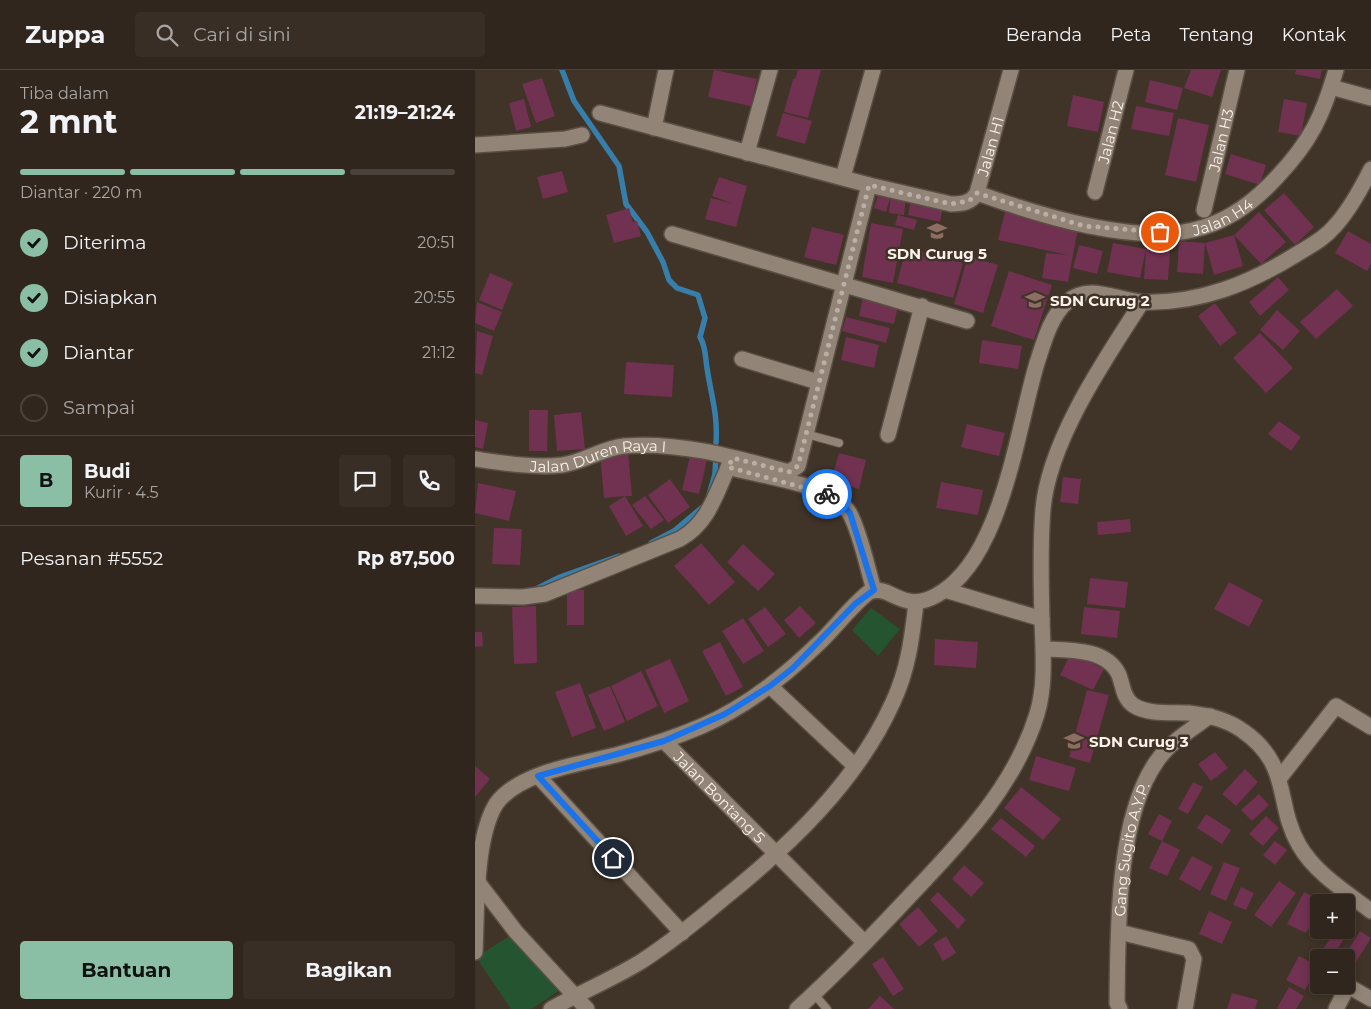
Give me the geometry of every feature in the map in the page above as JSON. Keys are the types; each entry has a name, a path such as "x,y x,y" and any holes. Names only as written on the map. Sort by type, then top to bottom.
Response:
{"street":[{"path":"654,128 667,70"},
{"path":"747,153 771,70"},
{"path":"843,177 873,70"},
{"name":"Jalan H1","path":"869,185 951,204 969,201 977,193 1011,70"},
{"name":"Jalan H2","path":"1095,192 1126,70"},
{"name":"Jalan H3","path":"1204,210 1237,70"},
{"name":"Jalan H4","path":"977,193 1084,226 1160,232 1187,231 1204,227 1242,208 1265,190 1286,167 1319,121 1336,70"},
{"path":"1331,87 1371,98"},
{"path":"600,113 869,185 798,466 789,472 722,458"},
{"path":"475,145 565,139 582,135"},
{"path":"475,952 477,881 483,836 493,809 516,786 538,776 664,741 705,725 770,686 820,642 855,604 874,590 881,590 901,600 916,603 945,590 957,581 975,559 991,527 1007,482 1039,356 1057,311 1076,295 1085,292 1142,302 1196,298 1252,280 1289,259 1334,228 1371,170"},
{"path":"672,234 922,306 967,321"},
{"path":"797,1009 865,943 961,840 1009,778 1028,739 1042,696 1044,650 1042,619 1043,508 1053,464 1076,412 1115,343 1142,302"},
{"path":"888,435 922,306"},
{"path":"742,359 818,382"},
{"name":"Jalan Duren Raya I","path":"475,460 563,465 611,448 625,446 657,446 722,458"},
{"path":"722,458 827,493 839,500 850,513 874,590"},
{"path":"475,596 523,597 545,594 680,539 695,530 703,521 718,493 722,458"},
{"path":"945,590 1042,619"},
{"path":"551,1009 639,962 682,933 776,854 822,808 855,766 893,703 908,663 916,603"},
{"path":"1044,650 1072,650 1112,664 1118,674 1126,697 1134,706 1210,716 1243,731 1268,756 1279,779 1297,843 1306,856 1371,912"},
{"path":"770,686 855,766"},
{"path":"1279,779 1336,706 1371,727"},
{"name":"Gang Sugito A.Y.P.","path":"1120,1009 1117,1003 1119,932 1126,846 1140,796 1157,760 1183,736 1210,716"},
{"name":"Jalan Bontang 5","path":"664,741 865,943"},
{"path":"538,776 682,933"},
{"path":"477,881 505,920 587,1009"},
{"path":"1119,932 1189,949 1194,958 1185,1009"},
{"path":"1336,1009 1348,986 1371,999"}],"lane":[{"path":"806,434 839,443"},
{"path":"813,994 827,1009"}],"green space":[{"path":"871,608 900,629 878,656 852,630"},
{"path":"519,930 564,987 532,1009 511,1009 476,957"}],"building":[{"path":"714,70 757,79 751,106 708,97"},
{"path":"798,70 821,70 808,118 784,112 793,79 795,79"},
{"path":"1191,70 1221,70 1212,97 1184,88"},
{"path":"1296,70 1322,70 1320,79 1295,74"},
{"path":"542,78 555,116 536,123 522,84"},
{"path":"1150,80 1183,88 1177,110 1145,102"},
{"path":"1073,95 1104,102 1098,132 1067,126"},
{"path":"524,99 531,127 516,131 509,103"},
{"path":"1284,99 1307,103 1301,136 1278,132"},
{"path":"1136,106 1174,113 1169,136 1131,129"},
{"path":"783,113 812,121 805,144 776,136"},
{"path":"1178,118 1209,125 1196,182 1165,175"},
{"path":"1231,154 1266,165 1260,185 1225,174"},
{"path":"562,171 568,192 543,199 537,177"},
{"path":"719,177 747,186 736,227 705,219 711,198 733,204 712,196"},
{"path":"879,192 906,198 904,215 889,213 891,196 886,212 874,208"},
{"path":"1284,193 1314,227 1295,245 1264,210"},
{"path":"911,201 943,207 940,222 908,215"},
{"path":"629,208 633,222 637,221 641,236 614,243 606,215"},
{"path":"1005,212 1078,228 1068,282 1042,278 1046,253 1068,255 998,240"},
{"path":"1259,212 1286,242 1261,264 1234,235"},
{"path":"898,215 917,220 914,230 895,225"},
{"path":"871,223 903,229 893,283 862,277"},
{"path":"812,227 844,235 836,265 804,257"},
{"path":"1348,231 1371,244 1371,264 1367,271 1335,253"},
{"path":"1234,235 1243,266 1214,275 1205,243"},
{"path":"1179,241 1205,243 1203,274 1177,272"},
{"path":"1113,243 1146,249 1140,278 1107,272"},
{"path":"1079,245 1103,251 1097,274 1073,268"},
{"path":"906,248 963,263 953,298 897,283"},
{"path":"1146,249 1170,251 1168,280 1144,279"},
{"path":"968,256 998,265 983,313 954,304"},
{"path":"1009,271 1052,285 1034,340 991,326"},
{"path":"490,273 513,283 502,310 479,300"},
{"path":"1278,277 1289,290 1260,316 1249,302"},
{"path":"1337,289 1353,306 1316,339 1300,322"},
{"path":"864,292 899,301 894,324 859,316"},
{"path":"477,302 502,312 494,331 475,323"},
{"path":"1215,303 1237,333 1220,346 1198,316"},
{"path":"1277,310 1300,331 1283,350 1260,330"},
{"path":"846,317 890,328 886,343 842,331"},
{"path":"477,331 493,336 482,375 475,373"},
{"path":"1260,333 1293,368 1266,393 1233,358"},
{"path":"846,337 879,345 874,368 841,360"},
{"path":"982,340 1022,346 1018,369 979,363"},
{"path":"626,362 674,365 672,397 624,394"},
{"path":"529,410 548,410 547,451 529,451"},
{"path":"581,412 585,449 557,451 554,415"},
{"path":"475,420 488,423 483,449 475,447"},
{"path":"1279,421 1301,437 1291,451 1268,434"},
{"path":"967,424 1005,433 999,456 961,447"},
{"path":"628,451 632,496 604,498 600,454"},
{"path":"839,453 866,460 859,489 831,481"},
{"path":"690,456 707,460 699,494 682,490"},
{"path":"1063,477 1081,479 1078,504 1060,502"},
{"path":"670,479 690,507 668,523 648,495"},
{"path":"941,482 983,490 978,515 936,508"},
{"path":"478,483 516,491 509,521 475,513"},
{"path":"625,496 643,526 626,536 609,506"},
{"path":"645,496 664,520 651,529 632,505"},
{"path":"1130,519 1131,532 1098,535 1097,522"},
{"path":"494,528 522,529 520,565 492,564"},
{"path":"701,543 735,582 709,605 674,566"},
{"path":"743,544 775,574 758,591 727,562"},
{"path":"1090,578 1128,582 1125,608 1087,604"},
{"path":"1229,582 1263,600 1249,627 1214,609"},
{"path":"567,590 584,590 584,625 567,625"},
{"path":"536,606 537,663 514,664 512,607"},
{"path":"800,606 816,623 799,638 784,620"},
{"path":"765,607 786,634 768,647 748,619"},
{"path":"1084,607 1120,611 1117,638 1081,634"},
{"path":"743,618 764,651 743,664 722,631"},
{"path":"475,632 482,632 483,646 475,647"},
{"path":"935,639 978,642 976,668 934,665"},
{"path":"720,642 743,687 726,696 702,651"},
{"path":"1071,653 1104,669 1093,690 1060,675"},
{"path":"670,659 689,701 664,713 645,670"},
{"path":"641,671 658,706 627,721 611,686"},
{"path":"580,683 596,728 572,737 555,692"},
{"path":"610,686 625,722 604,731 588,695"},
{"path":"1087,690 1109,695 1090,763 1069,757"},
{"path":"1215,752 1228,768 1211,781 1198,764"},
{"path":"1036,756 1076,768 1069,791 1029,780"},
{"path":"475,766 490,779 475,797"},
{"path":"1245,769 1258,782 1236,806 1222,794"},
{"path":"1193,782 1203,787 1188,814 1178,809"},
{"path":"1021,787 1061,819 1043,840 1004,808"},
{"path":"1259,794 1269,805 1252,821 1241,810"},
{"path":"1159,814 1172,821 1162,841 1148,834"},
{"path":"1206,814 1231,830 1222,844 1197,828"},
{"path":"1266,816 1279,828 1263,846 1249,834"},
{"path":"1001,818 1035,846 1026,857 991,829"},
{"path":"1162,841 1180,850 1167,876 1149,868"},
{"path":"1275,841 1287,850 1275,865 1263,855"},
{"path":"1192,856 1213,867 1200,891 1179,879"},
{"path":"1224,862 1240,868 1226,901 1210,894"},
{"path":"964,865 984,883 971,897 952,879"},
{"path":"1279,881 1296,893 1271,927 1254,915"},
{"path":"1241,887 1254,893 1246,910 1233,905"},
{"path":"938,892 966,920 958,929 930,900"},
{"path":"1304,892 1310,895 1310,926 1306,933 1287,924"},
{"path":"918,907 938,931 919,947 899,924"},
{"path":"1209,911 1232,922 1222,944 1199,934"},
{"path":"1360,931 1371,938 1355,963 1355,949 1349,949"},
{"path":"946,936 956,953 943,961 933,944"},
{"path":"1330,939 1344,939 1337,949 1323,949"},
{"path":"1299,956 1310,962 1310,981 1305,990 1286,980"},
{"path":"883,957 904,989 893,996 872,964"},
{"path":"1289,987 1304,996 1296,1009 1277,1008"},
{"path":"1232,993 1258,1000 1255,1009 1227,1009"},
{"path":"880,996 894,1009 868,1009"}],"waterway":[{"path":"562,70 574,101 619,166 626,204 647,232 663,262 669,280 677,288 698,295 705,318 700,337 704,348 714,405 716,443"},
{"path":"709,495 715,474 716,455"},
{"path":"651,543 674,531 706,504"},
{"path":"538,588 560,577 619,556"}],"way so far":[{"path":"827,494 728,467 733,458 789,472 795,470 798,466 869,185 951,204 961,204 969,201 977,193 1084,226 1137,232 1160,232"}],"place":[{"name":"SDN Curug 5","path":"937,231"},
{"name":"SDN Curug 2","path":"1035,300"},
{"name":"SDN Curug 3","path":"1074,741"}],"route":[{"path":"613,858 538,776 664,741 705,725 725,714 770,686 793,668 855,604 874,590 850,513 839,500 827,494"}]}
